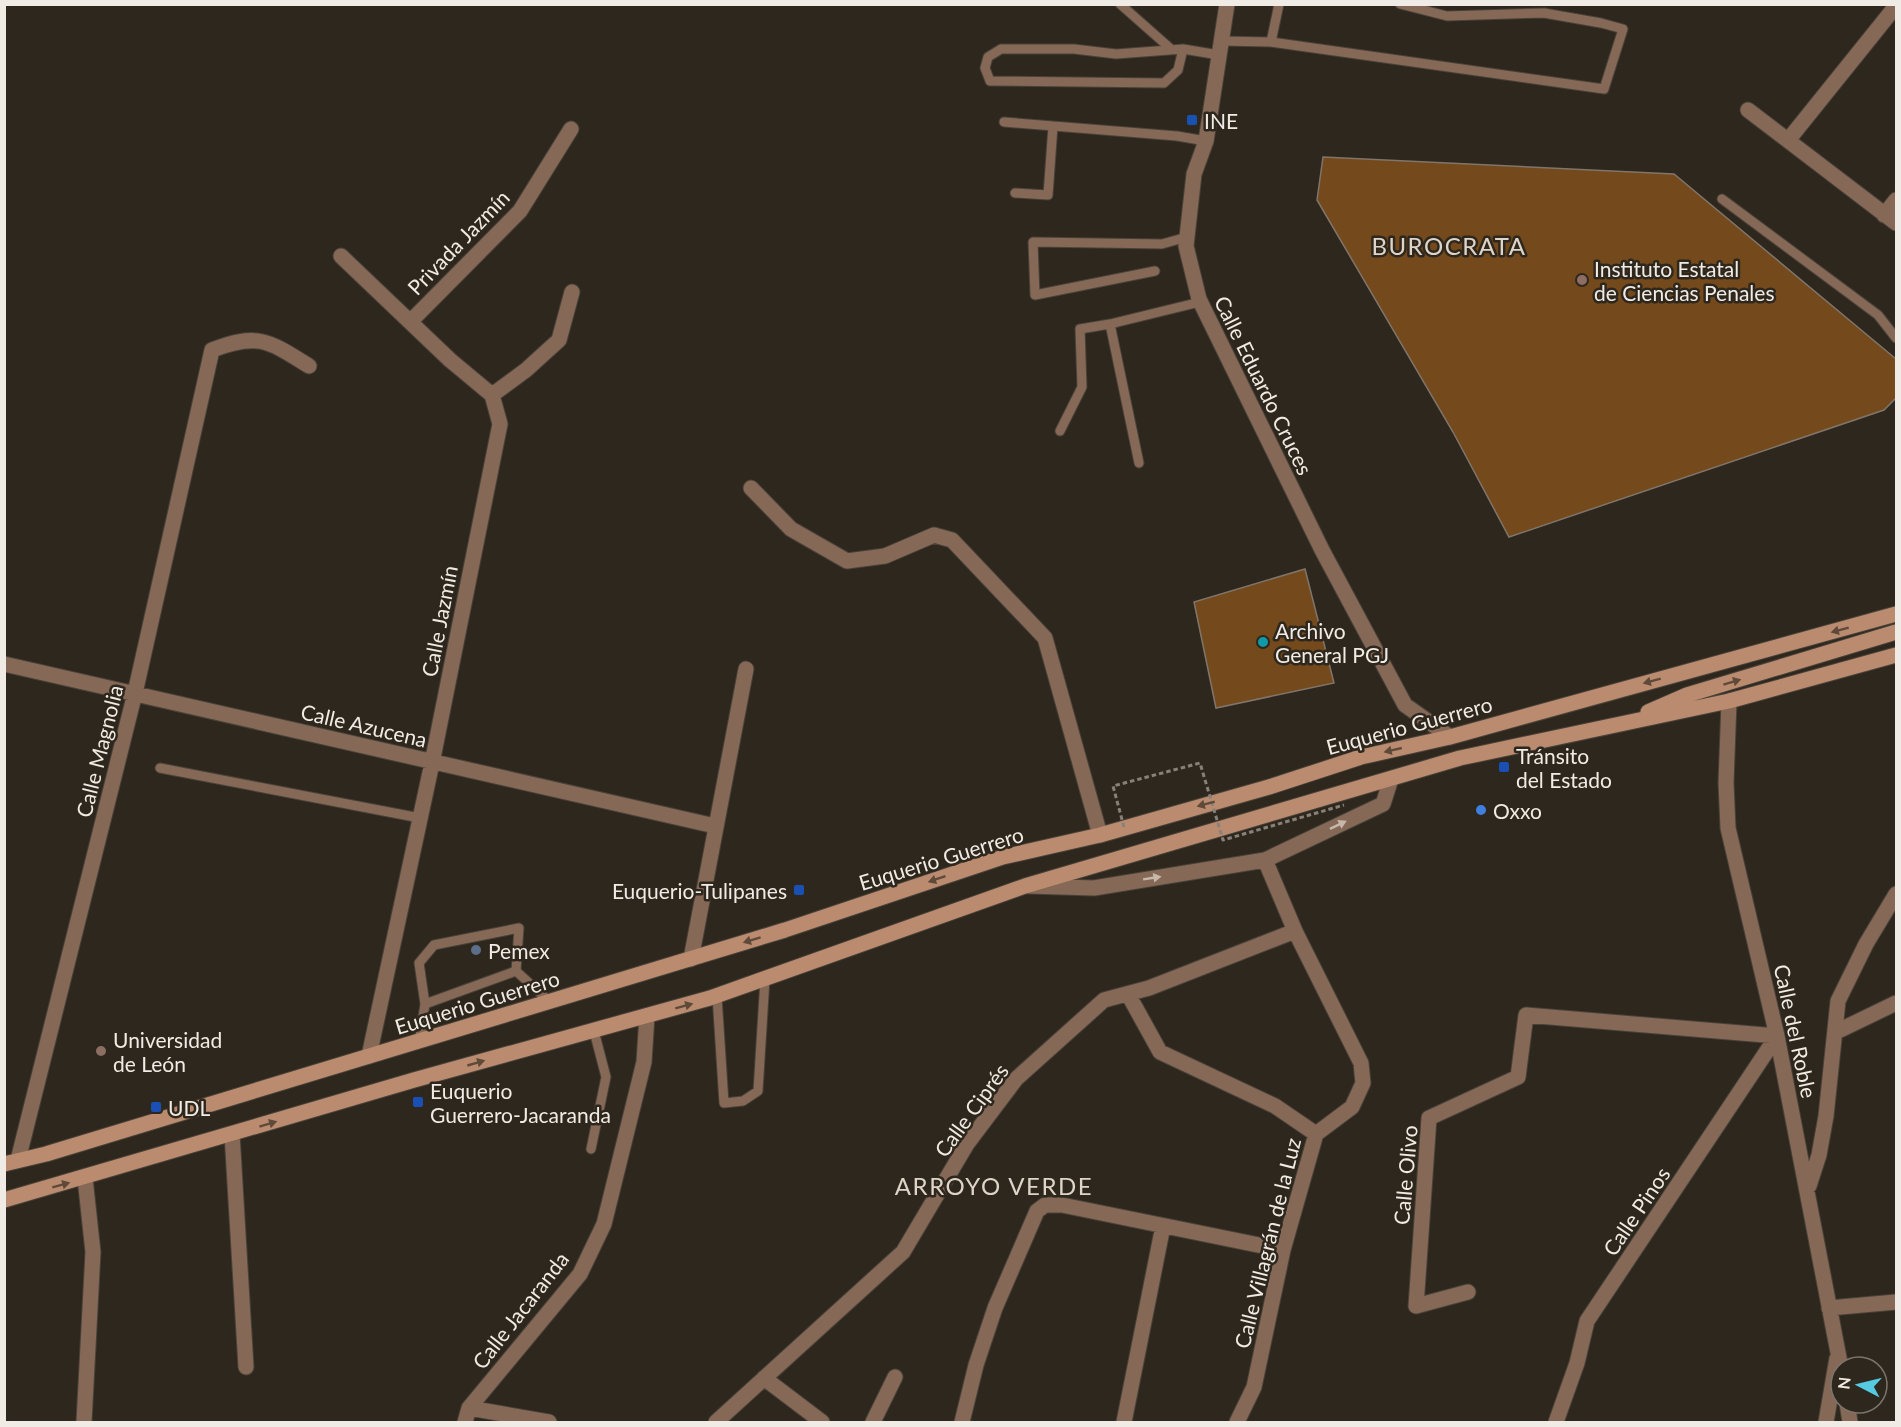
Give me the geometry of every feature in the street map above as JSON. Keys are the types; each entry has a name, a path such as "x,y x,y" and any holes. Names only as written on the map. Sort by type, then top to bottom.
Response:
{"main road":[{"name":"Euquerio Guerrero","path":"11,1162 46,1154 369,1056 419,1043 691,959 1003,857 1100,835 1269,788 1361,757 1450,737 1896,614"},
{"path":"1618,724 1687,695 1896,632"},
{"path":"4,1200 717,996 1025,886 1460,758 1730,701 1896,655"}],"street":[{"name":"Calle Eduardo Cruces","path":"1227,4 1206,141 1194,174 1186,246 1200,302 1285,478 1405,705 1450,737"},
{"path":"1789,139 1896,6"},
{"path":"1748,110 1789,139 1890,219 1896,200"},
{"name":"Privada Jazmín","path":"411,321 520,212 571,129"},
{"path":"341,256 450,360 492,395 526,370 560,340 572,292"},
{"name":"Calle Magnolia","path":"11,1162 135,693 212,350 234,342 256,338 309,366"},
{"name":"Calle Jazmín","path":"369,1056 432,763 500,424 492,395"},
{"path":"751,488 791,529 847,561 885,556 934,535 952,540 1045,638 1100,835"},
{"name":"Calle Azucena","path":"4,664 715,826"},
{"path":"691,959 746,669"},
{"name":"Calle del Roble","path":"1730,701 1726,783 1728,828 1778,1035 1839,1355"},
{"path":"1025,886 1094,888 1265,860 1383,804 1391,779"},
{"name":"Calle Villagrán de la Luz","path":"1237,1422 1254,1387 1282,1250 1298,1202 1316,1134 1352,1107 1363,1083 1360,1063 1295,931 1265,860"},
{"path":"1808,1188 1819,1155 1827,1116 1838,1001 1866,944 1896,894"},
{"name":"Calle Ciprés","path":"716,1422 903,1252 968,1144 1016,1079 1104,1000 1149,988 1295,931"},
{"path":"1128,994 1160,1052 1275,1106 1316,1134"},
{"path":"1836,1032 1896,1003"},
{"name":"Calle Olivo","path":"1468,1292 1416,1306 1429,1118 1518,1077 1526,1015 1778,1035"},
{"name":"Calle Jacaranda","path":"467,1415 579,1274 604,1224 644,1062 647,1016"},
{"name":"Calle Pinos","path":"1556,1422 1577,1364 1587,1322 1778,1035"},
{"path":"232,1134 246,1367"},
{"path":"84,1422 93,1252 86,1178"},
{"path":"962,1422 976,1365 995,1308 1037,1211 1045,1204 1054,1203 1282,1250"},
{"path":"1124,1422 1163,1226"},
{"path":"1829,1308 1896,1302"},
{"path":"1826,1422 1838,1352"},
{"path":"873,1422 895,1377"},
{"path":"764,1378 822,1422"},
{"name":"Calle Jacaranda","path":"467,1415 549,1422"}],"lane":[{"path":"1120,4 1171,49"},
{"path":"1271,42 1280,4"},
{"path":"1183,49 1178,70 1164,83 990,81 985,68 988,57 1001,49 1074,49 1116,54 1171,49 1220,48 1271,42 1604,89 1623,29 1601,22 1545,13 1447,16 1400,4"},
{"path":"1004,122 1177,136 1206,141"},
{"path":"1015,193 1048,195 1053,126"},
{"path":"1722,200 1878,315 1896,338"},
{"path":"1155,271 1035,295 1034,242 1162,244 1187,237"},
{"path":"1060,431 1082,387 1080,329 1200,302"},
{"path":"1110,324 1140,463"},
{"path":"160,768 420,818"},
{"path":"419,1043 425,1004 420,963 434,945 519,928 516,971"},
{"path":"516,971 550,1002"},
{"path":"425,1004 516,971"},
{"path":"717,996 724,1103 743,1101 758,1091 765,979"},
{"path":"591,1149 606,1077 594,1031"}],"path":[{"path":"1124,827 1113,786 1200,763 1223,840 1344,805"}],"building":[{"name":"Instituto Estatal de Ciencias Penales","path":"1323,157 1674,174 1896,359 1896,398 1884,410 1509,537 1453,432 1317,200"},
{"name":"Archivo General PGJ","path":"1305,569 1334,683 1216,708 1194,602"}],"place":[{"name":"INE","path":"1192,120"},
{"name":"Instituto Estatal de Ciencias Penales","path":"1582,280"},
{"name":"Archivo General PGJ","path":"1263,642"},
{"name":"Tránsito del Estado","path":"1504,767"},
{"name":"Oxxo","path":"1481,810"},
{"name":"Euquerio-Tulipanes","path":"799,890"},
{"name":"Pemex","path":"476,950"},
{"name":"Universidad de León","path":"101,1051"},
{"name":"Euquerio Guerrero-Jacaranda","path":"418,1102"},
{"name":"UDL","path":"156,1107"}],"district":[{"name":"BUROCRATA","path":"1449,245"},
{"name":"ARROYO VERDE","path":"994,1185"}]}
